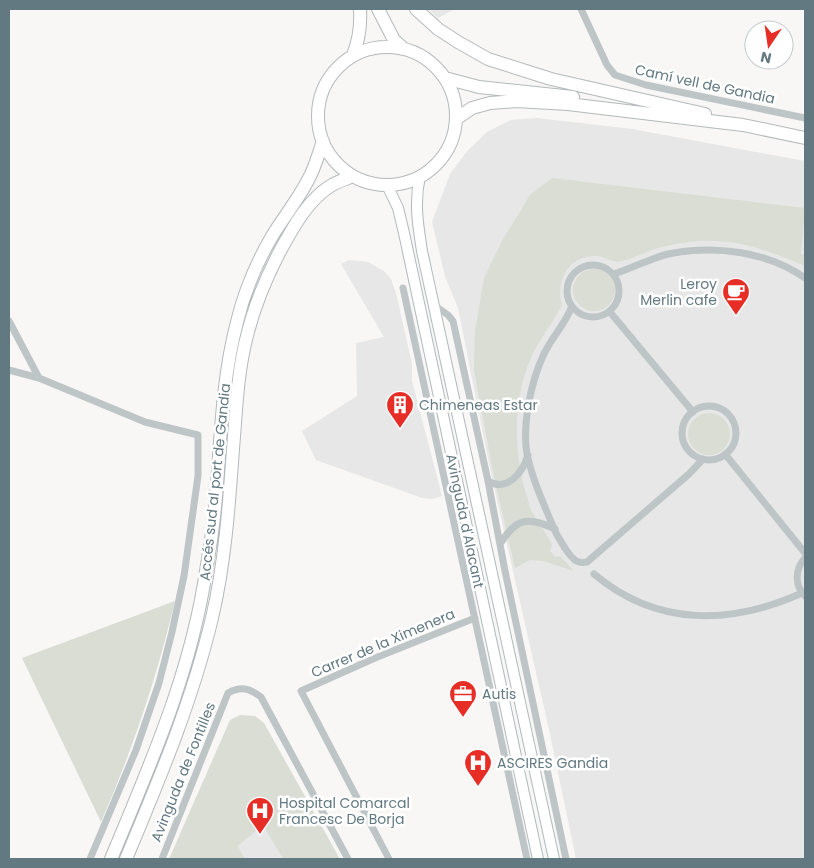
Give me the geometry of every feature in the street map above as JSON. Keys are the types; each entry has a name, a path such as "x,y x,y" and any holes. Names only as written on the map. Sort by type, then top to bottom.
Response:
{"highway":[{"path":"353,55 358,44 361,24 360,9"},
{"path":"378,9 394,40 404,49"},
{"path":"416,9 438,29 488,59 514,68 594,89 716,116 743,125"},
{"name":"Accés sud al port de Gandia","path":"391,47 404,49 423,57 445,78 453,99 456,119 453,136 446,152 434,166 420,176 404,183 387,185 369,183 353,176 340,167 322,141 318,119 320,97 330,76 353,55 368,49 391,47"},
{"path":"445,78 479,87 608,101 718,122"},
{"path":"456,119 472,108 490,103 516,101 568,104 743,125 805,138"},
{"name":"Accés sud al port de Gandia","path":"110,859 167,720 186,663 196,622 210,544 225,390 237,320 250,282 262,255 307,182 316,164 322,141"},
{"name":"Accés sud al port de Gandia","path":"126,859 169,754 194,683 212,617 226,526 239,377 244,346 253,314 269,273 284,242 299,219 315,199 331,186 353,176"}],"main road":[{"name":"Avinguda d'Alacant","path":"420,176 416,194 416,213 422,252 554,859"},
{"name":"Avinguda d'Alacant","path":"387,185 395,200 401,220 538,859"}],"street":[{"name":"Camí vell de Gandia","path":"581,9 610,71 622,79 805,118"},
{"path":"614,274 660,256 709,250 762,258 795,271 805,278"},
{"path":"596,265 608,269 614,274 618,281 619,297 616,305 610,312 596,317 588,317 580,314 572,306 567,295 567,287 569,280 579,269 596,265"},
{"name":"Avinguda d'Alacant","path":"403,288 527,859"},
{"name":"Avinguda d'Alacant","path":"434,305 448,315 452,321 488,481 566,859"},
{"path":"572,306 543,356 533,385 527,421 528,454 538,490 561,543 575,560 580,563 587,562 703,459"},
{"path":"610,312 693,412"},
{"path":"9,320 39,378"},
{"path":"9,370 39,378 145,422 198,435 197,485 184,576 159,683 136,750 90,859"},
{"path":"707,406 722,410 728,415 735,429 735,437 726,454 719,458 703,459 692,454 684,443 682,434 687,418 693,412 707,406"},
{"path":"488,481 498,485 510,481 525,464 528,454"},
{"path":"726,454 805,553"},
{"path":"500,544 514,525 522,522 540,523 555,529"},
{"path":"594,574 613,589 637,602 665,611 701,616 732,615 746,613 804,595 798,586 797,578 798,569 805,558"},
{"name":"Carrer de la Ximenera","path":"389,859 301,691 375,658 475,618"},
{"name":"Avinguda de Fontilles","path":"162,859 228,693 236,689 245,688 261,697 348,859"}],"shaded area":[{"path":"429,9 455,9 438,18"},
{"path":"537,118 632,129 805,161 805,859 576,859 550,734 491,474 458,308 445,276 432,222 450,174 468,150 487,132 511,120"},
{"path":"552,178 805,208 801,254 805,255 805,266 752,247 719,241 701,241 662,247 622,261 597,256 587,257 579,259 566,271 561,287 562,305 535,349 523,380 518,412 517,446 522,479 531,510 552,545 550,551 555,557 560,556 574,571 543,561 530,560 515,568 494,477 474,370 475,331 484,278 502,241 530,195"},
{"path":"349,260 368,262 384,271 391,279 412,364 412,381 442,496 433,499 422,498 316,460 302,431 357,396 356,343 384,337 341,264"},
{"path":"590,269 598,269 609,275 615,290 609,305 598,311 590,311 579,305 573,294 573,286 579,275"},
{"path":"709,413 724,419 730,434 724,449 709,455 694,449 688,434 694,419"},
{"path":"175,601 143,713 101,822 22,658"},
{"path":"240,715 255,716 264,723 340,859 283,859 263,825 238,846 245,859 169,859 230,720"},
{"name":"Hospital Comarcal Francesc De Borja","path":"264,824 283,859 245,859 238,846"}],"place":[{"name":"Leroy Merlin cafe","path":"736,316"},
{"name":"Chimeneas Estar","path":"400,429"},
{"name":"Autis","path":"463,718"},
{"name":"ASCIRES Gandia","path":"478,787"},
{"name":"Hospital Comarcal Francesc De Borja","path":"260,835"}]}
